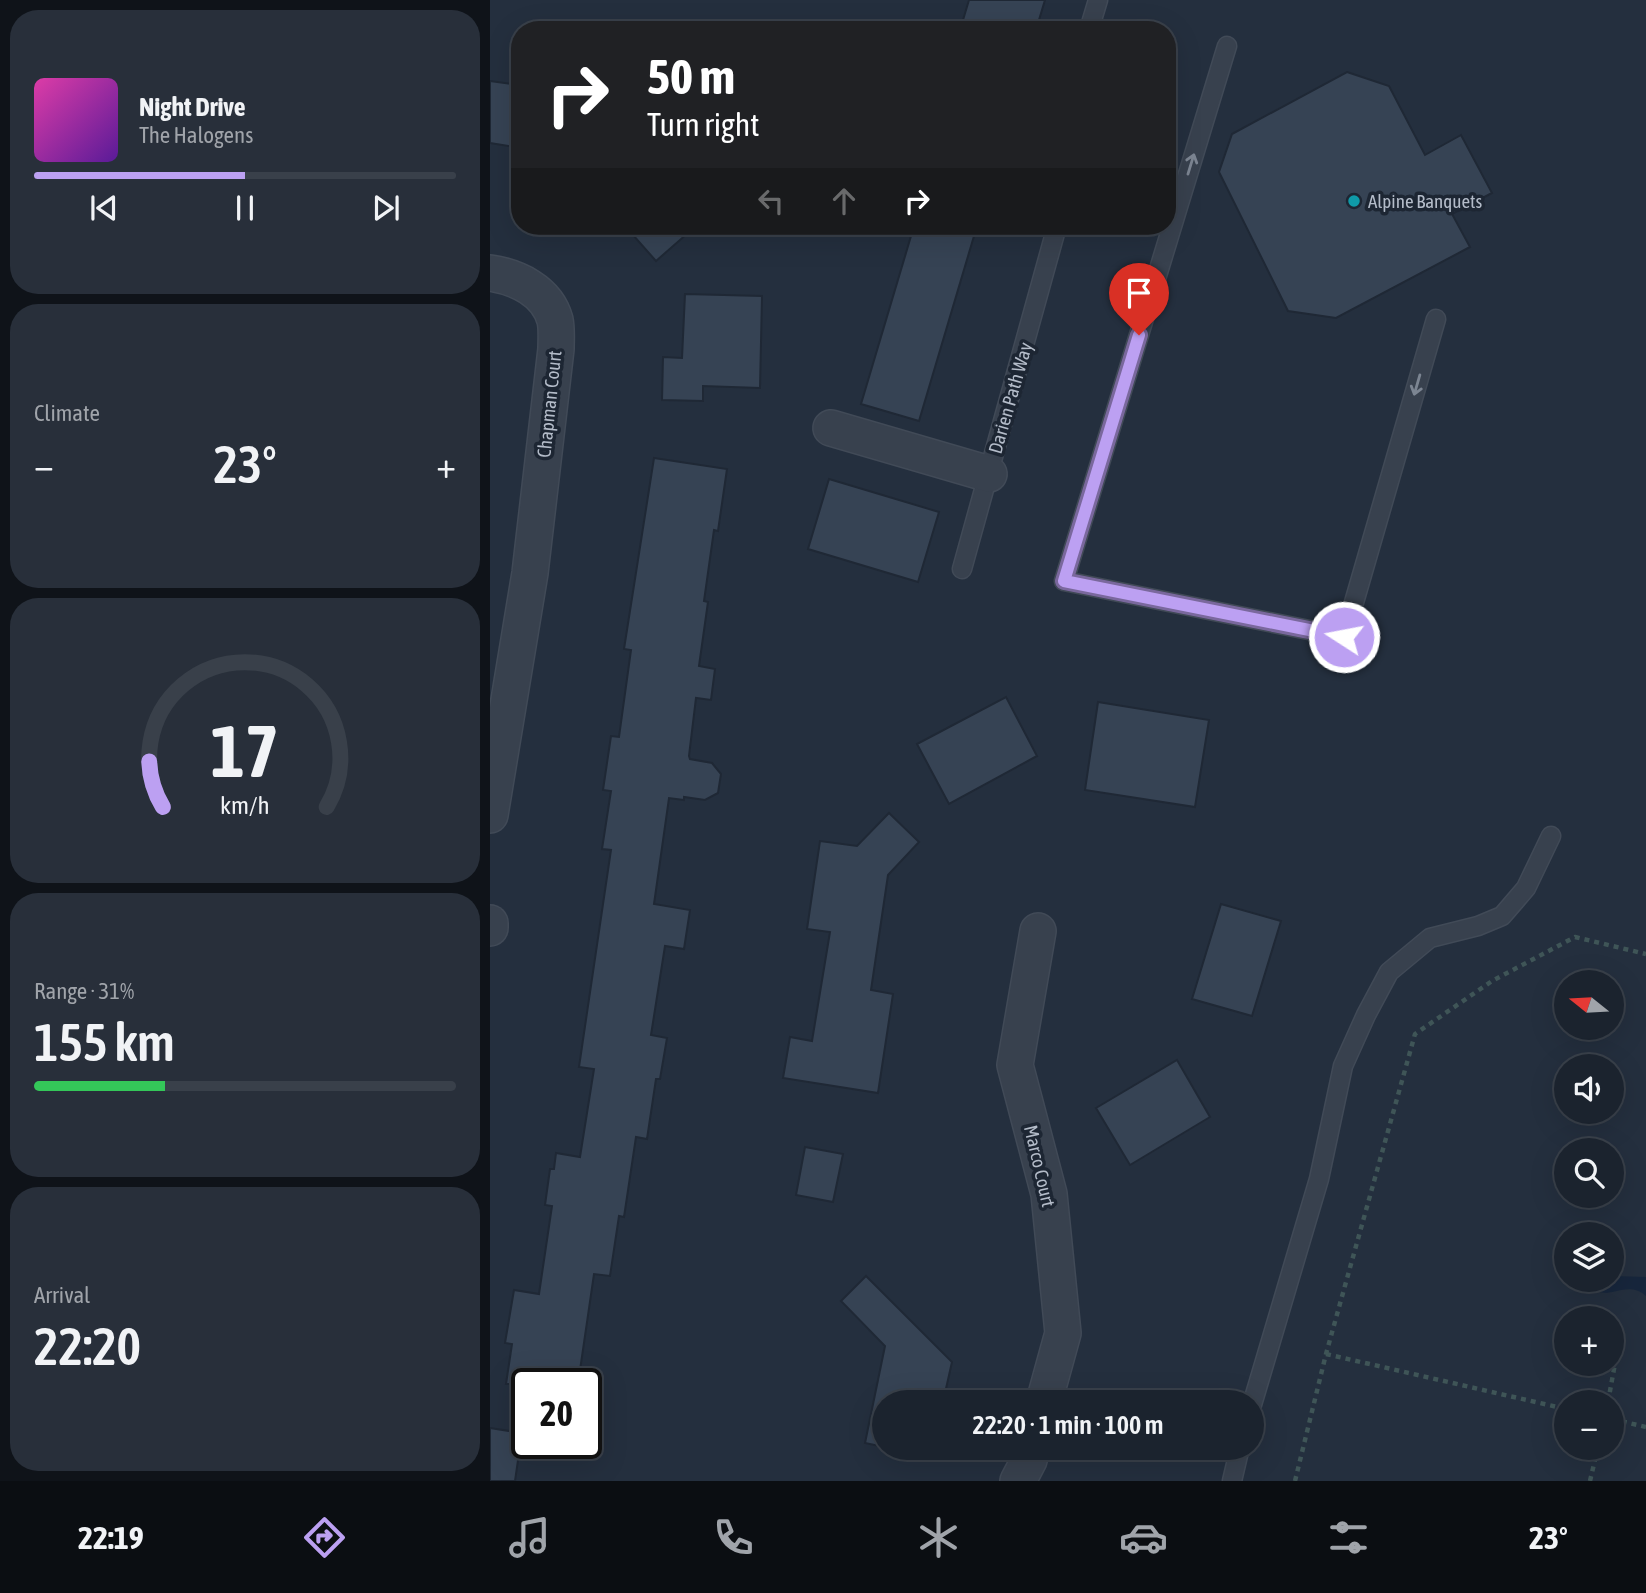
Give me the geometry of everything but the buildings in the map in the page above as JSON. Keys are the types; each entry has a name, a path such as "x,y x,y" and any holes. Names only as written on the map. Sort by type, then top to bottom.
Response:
{"street":[{"name":"Chapman Court","path":"490,272 509,275 529,286 546,301 555,320 556,349 530,573 490,815"},
{"path":"831,428 989,474"},
{"name":"Marco Court","path":"1038,931 1015,1065 1049,1194 1063,1333 1047,1390"},
{"path":"1018,1481 1029,1460"}],"lane":[{"path":"1092,21 1098,0"},
{"path":"1176,213 1227,46"},
{"name":"Darien Path Way","path":"962,569 1055,235"},
{"path":"1169,235 1064,581 1344,637 1436,319"},
{"path":"1256,1390 1319,1179 1343,1066 1389,971 1430,938 1478,926 1502,916 1526,888 1552,836"},
{"path":"1232,1481 1237,1460"}],"path":[{"path":"1295,1481 1326,1354 1415,1034 1492,981 1575,937 1646,954"},
{"path":"1326,1354 1554,1406"},
{"path":"1624,1422 1646,1427"},
{"path":"1590,1481 1595,1460"}],"water":[{"path":"1624,1276 1646,1277 1646,1296 1624,1290"}],"place":[{"name":"Alpine Banquets","path":"1354,201"}],"route":[{"path":"1139,335 1064,581 1344,637"}]}
